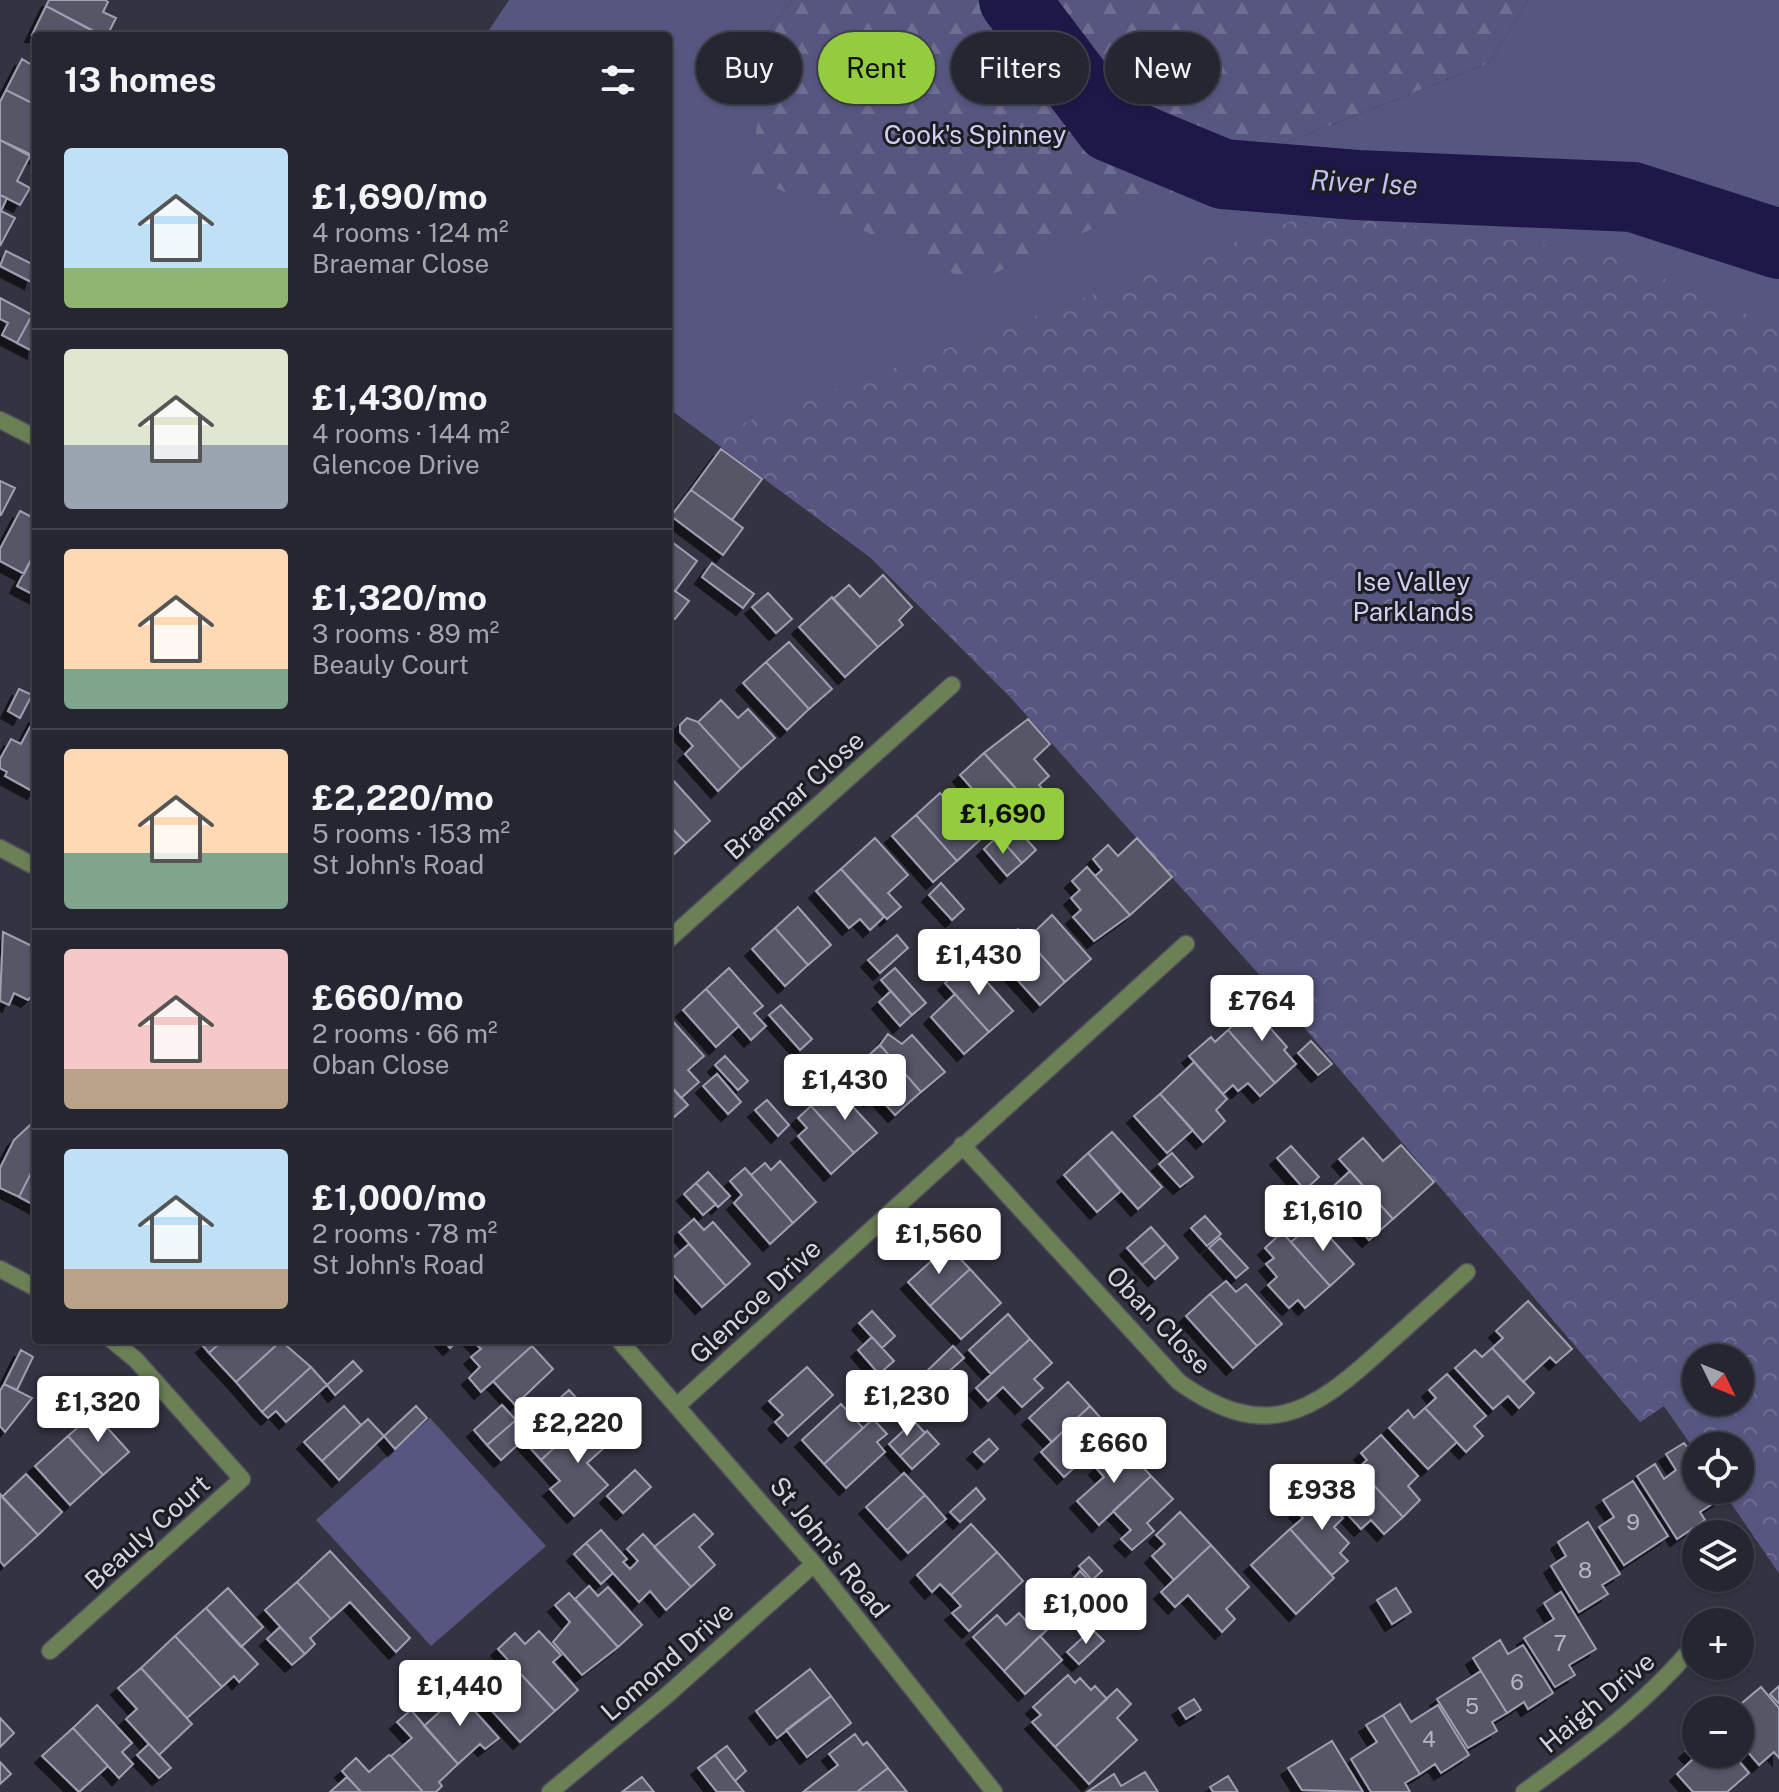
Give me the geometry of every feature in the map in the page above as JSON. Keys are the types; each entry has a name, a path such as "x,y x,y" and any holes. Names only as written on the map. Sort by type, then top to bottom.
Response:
{"street":[{"path":"0,420 32,436"},
{"name":"Braemar Close","path":"672,936 952,685"},
{"path":"0,848 32,865"},
{"name":"Glencoe Drive","path":"678,1405 1186,944"},
{"name":"Oban Close","path":"962,1145 1179,1382 1212,1405 1250,1416 1292,1413 1332,1394 1467,1272"},
{"path":"0,1269 32,1286"},
{"name":"Beauly Court","path":"50,1651 242,1479 136,1360 117,1344"},
{"name":"St John's Road","path":"623,1344 814,1564 994,1792"},
{"name":"Lomond Drive","path":"550,1792 666,1696 814,1564"},
{"name":"Haigh Drive","path":"1524,1792 1575,1755 1671,1674 1682,1660"}],"green space":[{"name":"Ise Valley Parklands","path":"509,0 792,0 768,31 772,32 696,32 696,104 802,104 802,40 818,44 818,104 935,104 935,73 951,77 951,104 1058,104 1257,154 1489,63 1528,0 1779,0 1779,1573 1754,1537 1754,1520 1743,1520 1732,1504 1754,1504 1754,1432 1682,1432 1664,1406 1640,1422 1258,973 1010,697 871,558 672,411 672,32 488,32"},
{"name":"Cook's Spinney","path":"792,0 1528,0 1489,63 1257,154 973,283 751,176 759,104 802,104 802,32 768,31"},
{"name":"Ise Valley Parklands","path":"1317,212 1606,254 1779,328 1779,1573 1754,1537 1754,1520 1743,1520 1732,1504 1754,1504 1754,1432 1682,1432 1664,1406 1640,1422 1258,973 1011,697 871,558 709,436"},
{"path":"430,1418 546,1546 431,1646 316,1520"}],"building":[{"path":"49,0 105,0 108,2 103,12 116,18 109,32 95,32 46,6"},
{"path":"46,6 93,31 93,32 33,32"},
{"path":"22,59 32,65 32,103 6,90"},
{"path":"6,90 32,103 32,155 0,140 0,102"},
{"path":"0,140 30,156 17,181 30,188 20,205 0,195"},
{"path":"0,195 7,198 1,211 15,218 0,246"},
{"path":"6,251 32,264 31,282 0,266"},
{"path":"0,298 32,315 17,343 2,335 8,323 0,319"},
{"path":"32,315 32,351 17,343"},
{"path":"721,449 762,479 732,520 691,490"},
{"path":"0,481 15,488 1,515 0,515"},
{"path":"691,490 743,528 723,555 672,515"},
{"path":"20,511 32,517 32,558 24,574 0,561 0,549"},
{"path":"672,542 697,561 675,591 672,589"},
{"path":"32,558 32,594 17,586"},
{"path":"712,563 754,594 743,608 702,577"},
{"path":"883,575 912,607 899,620 903,625 878,647 833,599 849,585 860,597"},
{"path":"672,589 689,601 675,619 672,617"},
{"path":"768,593 792,619 776,633 752,607"},
{"path":"832,597 878,647 845,677 799,627"},
{"path":"789,642 832,689 809,709 766,662"},
{"path":"766,662 809,709 787,730 743,683"},
{"path":"19,689 32,695 20,718 8,711"},
{"path":"721,700 738,718 748,709 775,738 741,769 698,722"},
{"path":"687,718 698,722 741,769 718,791 685,754 693,746 680,732 680,725"},
{"path":"1028,719 1050,744 1034,759 1049,776 1039,785 1049,797 1035,809 984,753"},
{"path":"32,723 32,791 5,776 7,772 0,768 0,759 11,739 21,744"},
{"path":"984,753 1024,798 1000,820 960,775"},
{"path":"672,779 710,821 686,843 672,828"},
{"path":"940,793 981,839 957,861 916,815"},
{"path":"916,815 957,861 933,882 892,836"},
{"path":"1012,823 1036,850 1022,863 998,836"},
{"path":"672,828 686,843 672,856"},
{"path":"998,836 1022,863 1007,876 984,849"},
{"path":"875,838 908,875 888,893 901,907 887,919 841,869"},
{"path":"1137,838 1172,877 1130,915 1095,876 1102,870 1093,859 1108,845 1118,856"},
{"path":"1087,867 1130,915 1094,941 1073,917 1081,910 1071,898 1080,890 1072,881"},
{"path":"841,869 884,917 870,930 860,919 849,928 816,891"},
{"path":"941,883 964,909 952,920 929,895"},
{"path":"798,907 831,945 808,965 775,928"},
{"path":"1052,915 1091,959 1065,982 1027,939"},
{"path":"775,928 808,965 785,986 752,949"},
{"path":"1018,929 1065,982 1040,1005 1001,962 1006,957 997,948"},
{"path":"3,932 32,946 32,996 28,1000 14,993 9,1005 0,1001"},
{"path":"897,935 908,948 880,973 868,960"},
{"path":"969,962 1013,1011 989,1032 945,983"},
{"path":"729,968 763,1006 754,1013 766,1026 751,1040 706,989"},
{"path":"895,968 926,1003 912,1015 881,980"},
{"path":"706,989 739,1026 716,1047 683,1010"},
{"path":"891,991 912,1015 900,1026 879,1002"},
{"path":"955,994 989,1032 964,1054 931,1017"},
{"path":"1253,1000 1261,1010 1258,1014 1287,1047 1284,1050 1296,1064 1275,1083 1228,1030 1239,1020 1236,1016"},
{"path":"781,1005 812,1039 800,1050 769,1015"},
{"path":"672,1020 704,1056 688,1070 699,1082 681,1098 672,1088"},
{"path":"1228,1030 1275,1083 1260,1096 1248,1083 1238,1091 1233,1085 1223,1094 1189,1056 1211,1037 1215,1042"},
{"path":"888,1034 902,1044 912,1035 945,1072 921,1092 880,1045"},
{"path":"1311,1041 1332,1064 1318,1075 1298,1053"},
{"path":"880,1045 921,1092 895,1115 877,1095 870,1100 847,1075"},
{"path":"725,1056 748,1081 738,1090 715,1065"},
{"path":"1194,1062 1227,1099 1216,1110 1225,1121 1203,1142 1160,1094"},
{"path":"717,1074 741,1102 728,1114 703,1086"},
{"path":"672,1087 688,1105 672,1117"},
{"path":"826,1093 835,1103 843,1096 877,1133 854,1153 811,1106"},
{"path":"1160,1094 1193,1130 1167,1153 1134,1116"},
{"path":"767,1100 789,1125 778,1136 755,1110"},
{"path":"811,1106 854,1153 831,1174 798,1136 807,1128 798,1118"},
{"path":"32,1126 32,1171 19,1197 0,1188 0,1168 14,1140"},
{"path":"1112,1132 1162,1187 1138,1209 1088,1153"},
{"path":"1363,1138 1383,1161 1401,1145 1434,1182 1393,1219 1339,1159"},
{"path":"1291,1146 1319,1177 1305,1190 1277,1158"},
{"path":"1088,1153 1121,1191 1097,1212 1064,1175"},
{"path":"1172,1153 1193,1177 1180,1187 1159,1164"},
{"path":"780,1161 816,1202 793,1223 751,1175 765,1163 771,1170"},
{"path":"745,1168 793,1223 770,1244 734,1203 742,1195 730,1181"},
{"path":"32,1171 32,1204 19,1197"},
{"path":"1350,1171 1393,1219 1369,1240 1326,1193"},
{"path":"708,1172 730,1196 718,1207 696,1183"},
{"path":"696,1183 716,1204 703,1215 684,1194"},
{"path":"1205,1216 1221,1234 1207,1246 1191,1228"},
{"path":"694,1219 704,1230 713,1222 750,1264 726,1286 679,1232"},
{"path":"1315,1221 1354,1264 1330,1286 1291,1242"},
{"path":"1151,1227 1166,1244 1142,1265 1127,1248"},
{"path":"1282,1232 1330,1286 1305,1308 1298,1300 1289,1308 1268,1285 1277,1277 1266,1264 1274,1258 1265,1248"},
{"path":"1220,1238 1248,1268 1236,1278 1209,1248"},
{"path":"689,1244 726,1286 702,1307 672,1273 672,1259"},
{"path":"1166,1244 1178,1258 1155,1279 1142,1265"},
{"path":"948,1246 970,1269 930,1306 908,1282"},
{"path":"970,1269 1001,1303 961,1339 930,1306"},
{"path":"1226,1281 1236,1292 1246,1284 1282,1324 1257,1346 1210,1294"},
{"path":"1210,1294 1257,1346 1233,1368 1186,1316"},
{"path":"1528,1301 1572,1349 1556,1363 1550,1357 1523,1382 1492,1348 1503,1338 1496,1331"},
{"path":"872,1311 895,1336 882,1348 859,1323"},
{"path":"1008,1314 1030,1339 991,1374 969,1350"},
{"path":"872,1337 894,1361 879,1374 858,1350"},
{"path":"1030,1339 1052,1363 1034,1379 1043,1388 1022,1407 1003,1387 988,1401 976,1388"},
{"path":"205,1344 219,1344 209,1353 203,1346"},
{"path":"219,1344 278,1344 236,1382 209,1353"},
{"path":"278,1344 284,1344 311,1367 262,1412 236,1382"},
{"path":"476,1344 532,1346 481,1392 469,1378 480,1367 471,1357 481,1349"},
{"path":"532,1346 553,1369 515,1405 493,1381"},
{"path":"953,1346 964,1358 938,1381 928,1370"},
{"path":"1492,1348 1534,1393 1519,1408 1508,1396 1493,1409 1455,1368 1475,1350 1482,1357"},
{"path":"21,1350 33,1357 17,1390 4,1384"},
{"path":"353,1361 362,1371 335,1395 327,1385"},
{"path":"311,1367 327,1385 286,1422 276,1411 268,1418 262,1412"},
{"path":"807,1367 833,1395 788,1436 775,1422 783,1415 769,1401"},
{"path":"1447,1374 1486,1416 1474,1426 1483,1436 1466,1452 1425,1408 1436,1398 1429,1390"},
{"path":"1068,1382 1090,1406 1052,1442 1029,1418"},
{"path":"4,1384 32,1398 5,1432 0,1426 0,1391"},
{"path":"569,1390 591,1414 541,1460 523,1440 501,1460 487,1445 516,1420 525,1430"},
{"path":"841,1404 863,1428 824,1464 802,1440"},
{"path":"502,1405 516,1420 487,1445 474,1430"},
{"path":"344,1406 361,1425 322,1461 304,1442"},
{"path":"416,1406 427,1418 395,1449 384,1436"},
{"path":"1090,1406 1113,1432 1064,1477 1041,1452"},
{"path":"1425,1408 1457,1442 1428,1469 1389,1428 1408,1410 1414,1418"},
{"path":"94,1413 129,1452 103,1475 68,1436"},
{"path":"591,1414 614,1439 587,1463 608,1485 574,1516 550,1489 560,1481 541,1460"},
{"path":"368,1419 384,1436 339,1480 322,1461"},
{"path":"873,1419 887,1434 877,1442 885,1452 846,1488 824,1464"},
{"path":"914,1421 925,1433 900,1456 889,1444"},
{"path":"927,1431 939,1444 912,1469 900,1456"},
{"path":"1381,1435 1418,1476 1408,1486 1420,1500 1403,1517 1358,1468 1367,1460 1361,1453"},
{"path":"68,1436 103,1475 70,1505 35,1466"},
{"path":"989,1439 998,1449 984,1462 974,1452"},
{"path":"1682,1444 1682,1504 1712,1504 1700,1512 1705,1520 1682,1520 1682,1536 1677,1539 1637,1476 1655,1464 1664,1479 1676,1470 1666,1454"},
{"path":"1119,1446 1127,1455 1130,1453 1151,1476 1099,1525 1077,1501 1104,1477 1096,1468"},
{"path":"1358,1468 1403,1517 1384,1534 1371,1520 1361,1529 1323,1488 1340,1472 1347,1479"},
{"path":"635,1470 651,1487 623,1513 607,1496"},
{"path":"904,1473 925,1495 887,1530 866,1507"},
{"path":"26,1474 62,1512 38,1535 2,1497"},
{"path":"1151,1476 1173,1499 1147,1523 1154,1531 1132,1550 1121,1539 1131,1530 1113,1511"},
{"path":"1633,1481 1668,1536 1624,1565 1599,1527 1614,1517 1603,1500"},
{"path":"976,1488 985,1499 960,1522 950,1512"},
{"path":"1318,1491 1343,1518 1334,1527 1349,1543 1340,1553 1348,1561 1332,1575 1290,1529 1303,1518 1296,1511"},
{"path":"0,1494 38,1535 4,1566 0,1561"},
{"path":"925,1495 946,1519 908,1553 887,1530"},
{"path":"1180,1512 1211,1545 1174,1580 1152,1556 1165,1544 1156,1535"},
{"path":"694,1514 713,1534 699,1547 715,1565 691,1587 654,1547"},
{"path":"1588,1522 1620,1574 1602,1585 1608,1594 1579,1612 1551,1566 1566,1556 1558,1542"},
{"path":"971,1524 997,1552 951,1595 940,1584 932,1592 917,1575"},
{"path":"1290,1529 1334,1578 1296,1614 1251,1565"},
{"path":"601,1530 627,1559 623,1562 630,1569 638,1561 627,1549 643,1534 691,1587 666,1610 650,1591 639,1602 586,1543"},
{"path":"586,1543 613,1573 601,1584 574,1554"},
{"path":"1211,1545 1249,1587 1226,1609 1235,1619 1222,1632 1188,1595 1175,1607 1161,1592"},
{"path":"330,1551 410,1638 396,1652 350,1602 331,1619 297,1582"},
{"path":"997,1552 1023,1581 969,1631 952,1613 961,1606 951,1595"},
{"path":"1089,1557 1102,1571 1092,1580 1079,1566"},
{"path":"1080,1571 1095,1587 1078,1602 1070,1593 1071,1581"},
{"path":"297,1582 331,1619 310,1638 315,1644 305,1654 265,1610"},
{"path":"589,1586 598,1596 608,1587 642,1625 618,1647 575,1599"},
{"path":"228,1588 263,1627 241,1647 206,1608"},
{"path":"1396,1588 1411,1612 1392,1624 1377,1600"},
{"path":"1561,1592 1596,1649 1569,1665 1575,1675 1555,1687 1524,1638 1554,1619 1544,1603"},
{"path":"569,1593 618,1647 582,1675 553,1642 570,1622 555,1605"},
{"path":"206,1608 258,1664 239,1682 234,1676 222,1687 175,1636"},
{"path":"1019,1613 1029,1624 1039,1614 1051,1626 1004,1671 973,1637 997,1615 1006,1625"},
{"path":"280,1627 305,1654 292,1665 267,1639"},
{"path":"1092,1629 1104,1641 1079,1664 1067,1652"},
{"path":"539,1631 561,1655 553,1662 578,1690 555,1711 498,1649 515,1633 525,1644"},
{"path":"175,1636 222,1687 187,1718 141,1668"},
{"path":"1040,1636 1062,1660 1025,1694 1004,1671"},
{"path":"1500,1640 1508,1654 1523,1645 1553,1693 1528,1709 1524,1702 1507,1713 1473,1658"},
{"path":"141,1668 192,1724 159,1755 126,1719 137,1709 118,1688"},
{"path":"516,1669 555,1711 520,1742 482,1700"},
{"path":"810,1669 831,1696 777,1738 756,1711"},
{"path":"1481,1671 1507,1713 1492,1722 1497,1731 1468,1748 1437,1699"},
{"path":"1068,1675 1075,1683 1080,1678 1091,1690 1095,1686 1107,1699 1055,1747 1032,1722 1041,1715 1033,1707"},
{"path":"1779,1686 1779,1704 1770,1694"},
{"path":"1761,1687 1779,1708 1779,1758 1774,1752 1759,1765 1754,1759 1754,1696 1750,1696"},
{"path":"454,1688 499,1738 485,1749 480,1744 458,1764 424,1726 446,1706 441,1700"},
{"path":"1117,1689 1131,1704 1117,1718 1137,1740 1089,1784 1055,1747"},
{"path":"831,1696 851,1723 807,1757 786,1730"},
{"path":"1194,1699 1201,1710 1186,1719 1179,1708"},
{"path":"1400,1704 1411,1722 1438,1705 1469,1755 1441,1773 1435,1764 1420,1774 1383,1715"},
{"path":"97,1705 132,1743 122,1752 133,1764 119,1778 73,1728"},
{"path":"411,1710 458,1764 439,1782 442,1786 436,1792 423,1792 391,1756 412,1738 397,1722"},
{"path":"1383,1715 1420,1774 1405,1783 1410,1792 1371,1792 1351,1759 1377,1742 1366,1725"},
{"path":"0,1718 14,1733 0,1747"},
{"path":"73,1728 108,1766 79,1792 42,1756"},
{"path":"855,1734 863,1745 867,1742 888,1768 857,1792 803,1792 838,1765 829,1754"},
{"path":"1332,1741 1363,1792 1302,1790 1288,1768"},
{"path":"149,1744 171,1768 159,1778 137,1755"},
{"path":"727,1746 746,1771 735,1781 715,1755"},
{"path":"389,1755 423,1792 361,1792 342,1771 356,1758 369,1772"},
{"path":"715,1755 744,1792 717,1792 698,1768"},
{"path":"0,1762 11,1774 0,1784"},
{"path":"888,1768 907,1792 857,1792"},
{"path":"1683,1768 1745,1768 1749,1773 1727,1792 1693,1792 1677,1774"},
{"path":"1145,1772 1158,1792 1087,1792 1114,1774 1121,1786"},
{"path":"1228,1776 1238,1792 1213,1792 1210,1787"},
{"path":"347,1777 361,1792 330,1792"},
{"path":"642,1777 654,1792 622,1792"}],"waterway":[{"name":"River Ise","path":"1014,0 1110,127 1223,174 1357,185 1633,197 1779,244"}]}
